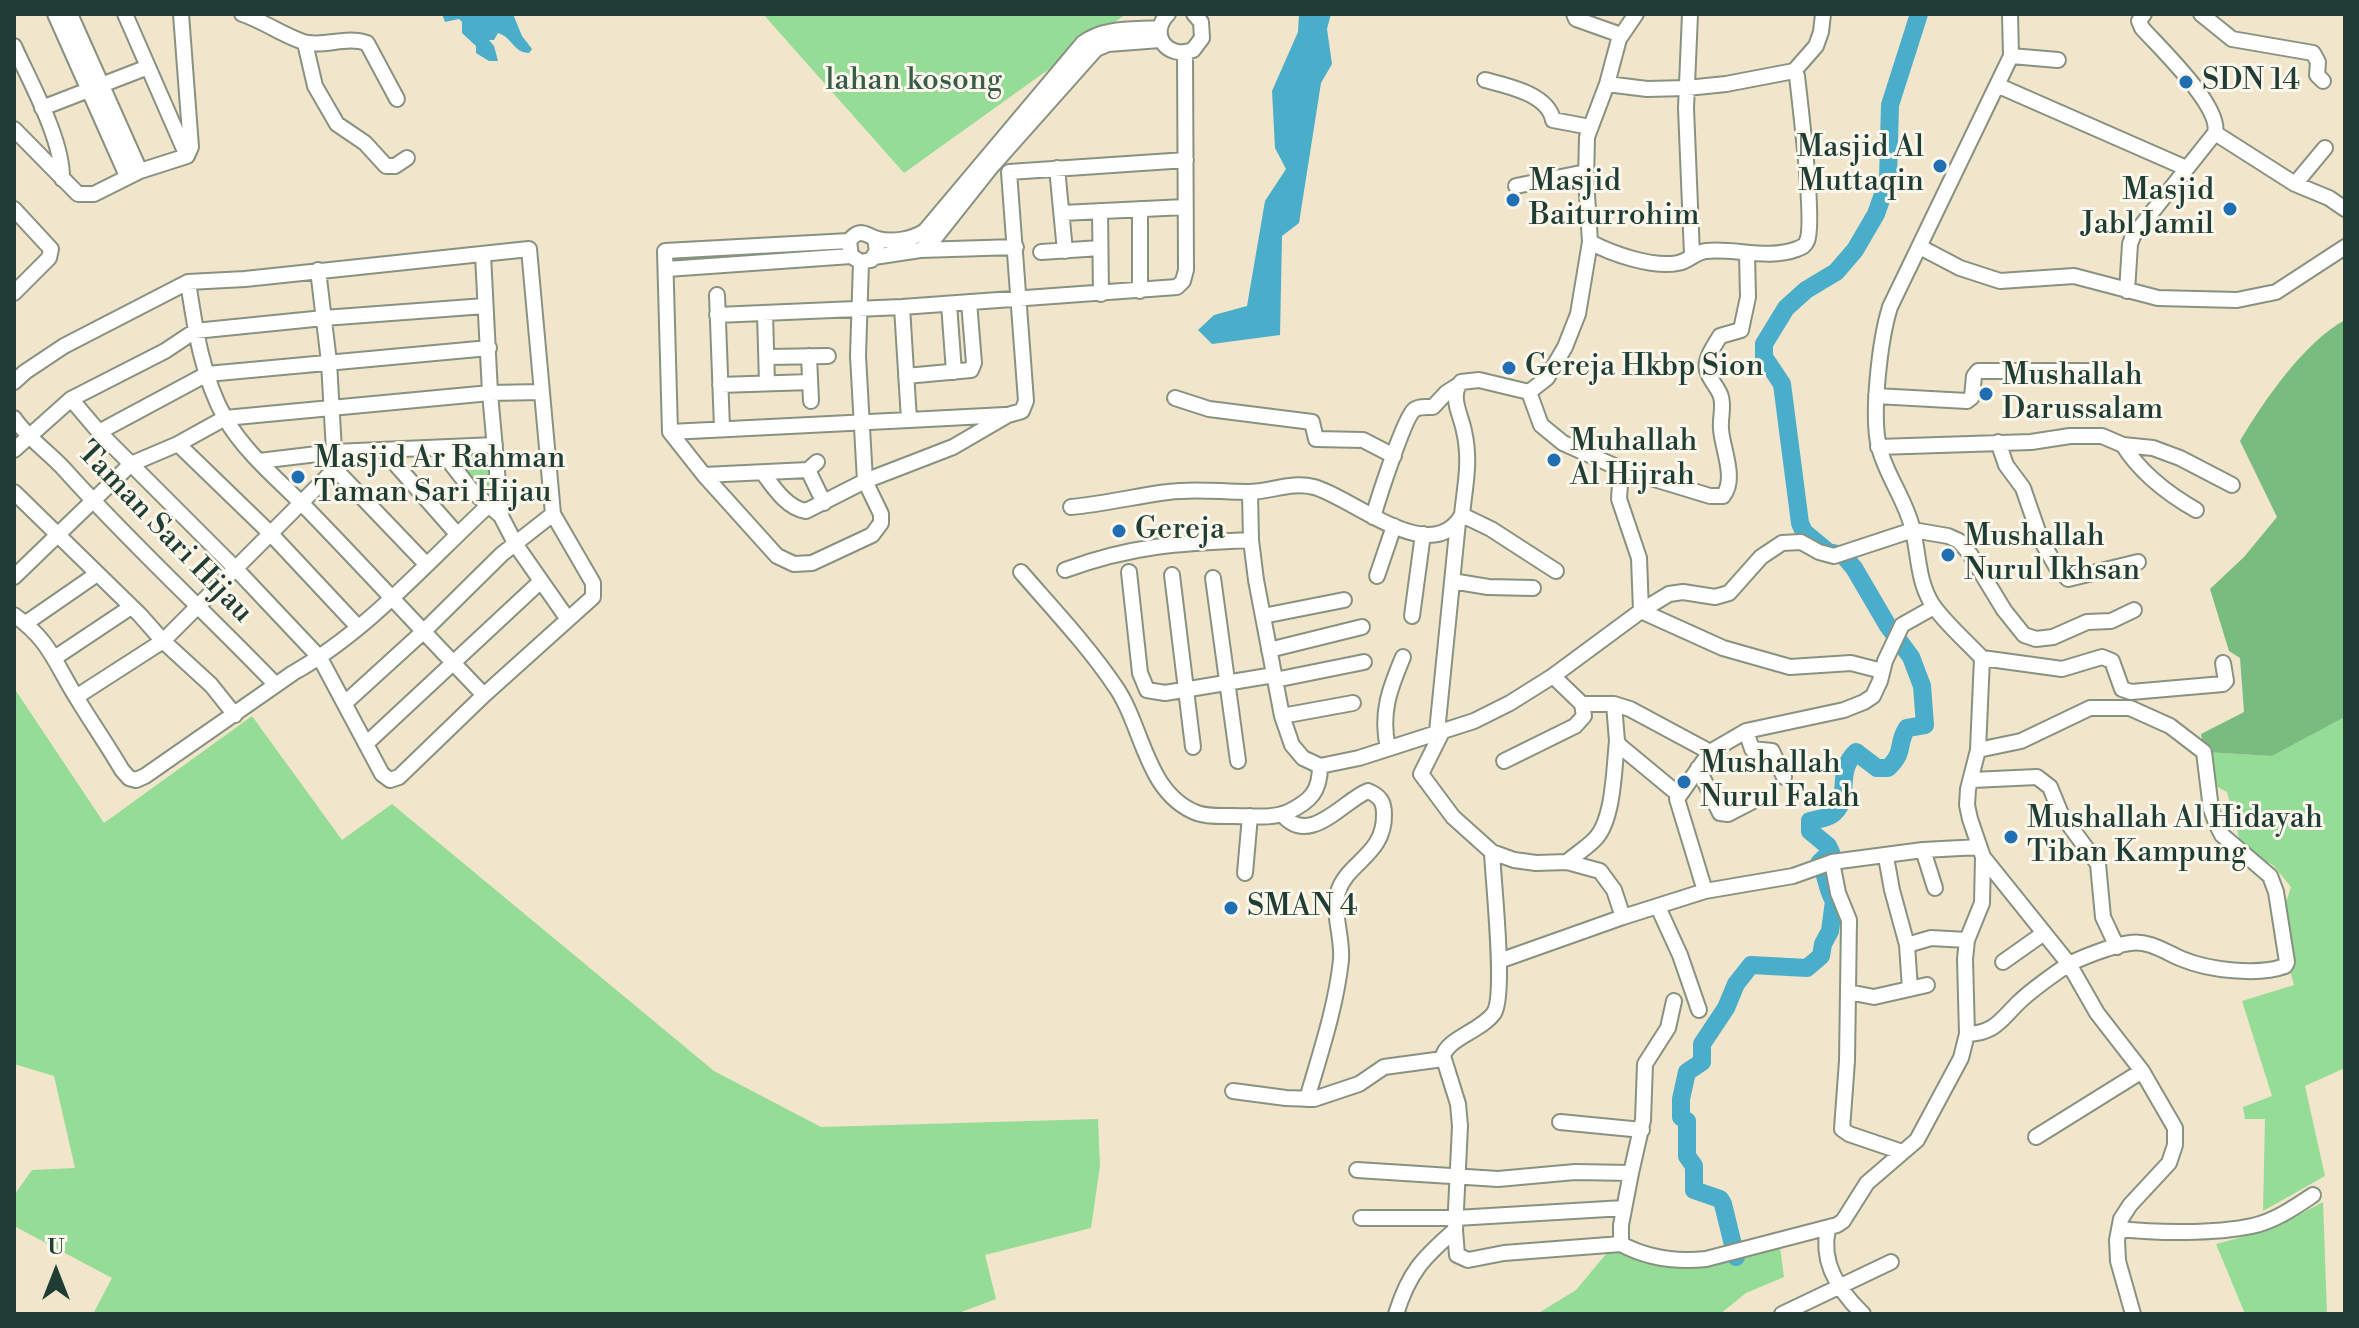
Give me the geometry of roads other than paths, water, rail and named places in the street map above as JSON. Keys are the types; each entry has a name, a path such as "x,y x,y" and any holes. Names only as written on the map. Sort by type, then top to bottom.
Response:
{"street":[{"path":"55,14 134,174"},
{"path":"70,14 94,88"},
{"path":"125,14 187,156"},
{"path":"133,14 133,33"},
{"path":"14,129 62,179 83,195 94,194 134,174 187,156 191,147 181,14"},
{"path":"242,14 262,20 305,43 355,39 367,43 397,99"},
{"path":"1160,34 1168,14"},
{"path":"1160,34 1170,51 1185,53 1193,50 1202,38 1201,22 1194,14"},
{"path":"1574,14 1576,19 1621,35"},
{"path":"1529,392 1547,378 1565,347 1578,314 1590,242 1586,172 1590,127 1621,35 1636,14"},
{"path":"1690,14 1686,60 1692,255"},
{"path":"1607,84 1647,89 1687,88 1794,71 1816,46 1823,14"},
{"path":"2201,14 2232,39 2313,53 2318,62 2317,75 2323,81"},
{"path":"2013,15 2011,56 1999,86 1890,307 1884,326 1876,396 1878,447 1903,498 1924,585 1934,607 1982,658 2062,669 2102,657 2112,661 2122,689 2131,692 2223,684 2226,681 2223,663"},
{"path":"2127,291 2133,236 2215,133 2216,120 2193,85 2142,28 2138,16"},
{"path":"875,239 877,251 859,254 665,251 670,432 777,556 794,564 812,563 876,532 881,523 881,514 865,481 861,424 858,308 859,254 858,233 865,232 875,239 912,238 925,231 1083,43 1108,31 1160,34"},
{"path":"920,250 931,243 992,166 1096,49 1160,34"},
{"path":"305,43 315,86 337,124 365,143 386,166 395,166 407,158"},
{"path":"14,46 19,65 42,108 60,156 62,179"},
{"path":"717,315 902,307 1177,287 1183,281 1185,53"},
{"path":"2011,56 2058,60"},
{"path":"42,108 148,67"},
{"path":"1590,242 1625,257 1669,264 1705,251 1747,254 1795,250 1807,241 1805,152 1794,71"},
{"path":"1485,80 1506,85 1541,101 1550,108 1553,120 1590,127"},
{"path":"1999,86 2186,168"},
{"path":"2215,133 2295,184 2329,198 2345,209"},
{"path":"2295,184 2325,148"},
{"path":"992,166 1009,172 1186,160"},
{"path":"1057,168 1065,251"},
{"path":"670,432 861,424 1008,415 1022,411 1026,405 1009,172"},
{"path":"1516,186 1586,172"},
{"path":"1062,213 1185,207"},
{"path":"14,209 51,249 49,258 14,293"},
{"path":"1140,209 1140,291"},
{"path":"1100,211 1101,294"},
{"path":"667,269 920,250 1016,247"},
{"path":"1920,247 1960,268 2000,281 2074,276 2158,298 2237,300 2276,292 2345,247"},
{"path":"1041,252 1100,248"},
{"path":"14,382 64,346 188,282 245,279 529,249 553,514 595,588 593,597 395,780 390,780 382,774 320,658 99,432 71,399"},
{"path":"1529,392 1537,417 1563,443 1621,469 1710,496 1723,496 1727,491 1727,460 1721,430 1722,402 1706,365 1720,336 1741,330 1748,297 1747,254"},
{"path":"483,255 490,393 501,516"},
{"path":"318,270 329,362 335,469 426,564"},
{"path":"188,282 195,331 207,374 225,418 259,461 484,695"},
{"path":"717,295 722,428"},
{"path":"906,376 969,371 973,365 969,302"},
{"path":"949,304 954,372"},
{"path":"14,450 71,399 165,351 195,331 485,306"},
{"path":"902,307 909,420"},
{"path":"765,314 767,383"},
{"path":"99,432 207,374 489,348"},
{"path":"809,356 811,401"},
{"path":"767,357 828,356"},
{"path":"1876,396 1967,401 1972,397 1974,376 1978,371 2100,371"},
{"path":"1373,517 1413,411 1419,407 1433,407 1461,382 1479,380 1529,392"},
{"path":"720,385 810,382"},
{"path":"1457,386 1456,401 1469,465 1452,581 1440,732 1421,774 1453,817 1492,852 1525,862 1567,862 1600,871 1607,878 1623,917"},
{"path":"14,577 131,464 178,444 225,418 490,393 541,392"},
{"path":"1175,398 1223,412 1312,422 1316,439 1363,440 1394,456"},
{"path":"763,473 775,489 799,510 806,511 865,481 953,447 1008,415"},
{"name":"Taman Sari Hijau","path":"14,418 276,685"},
{"path":"1878,447 2031,442 2102,436 2123,445 2164,452 2232,485"},
{"path":"1998,442 2006,465 2023,488 2041,540 2057,568 2068,579 2138,562"},
{"path":"178,444 271,534 358,627"},
{"path":"259,461 334,452 495,445"},
{"path":"2123,445 2133,461 2176,499 2196,510"},
{"path":"439,448 473,492 501,516 516,545 567,618"},
{"path":"384,451 457,534"},
{"path":"704,475 763,473 812,466 824,503"},
{"path":"76,697 163,641 335,469"},
{"path":"1621,469 1619,499 1639,558 1641,611"},
{"path":"1071,507 1169,491 1250,492 1297,484 1328,492 1373,517 1423,534 1445,532 1460,518"},
{"path":"1250,492 1251,540 1282,716 1292,745 1303,758 1320,766 1474,721 1553,676 1641,611 1675,593 1721,596 1729,593 1761,557 1782,543 1801,542 1819,552 1841,554 1913,530 1948,536 1959,541 1970,554 2004,610 2024,635 2036,639 2053,637 2087,622 2111,621 2134,610"},
{"path":"17,502 58,535 211,685 235,715"},
{"path":"97,574 20,619 42,638 56,657 76,697 122,770 133,780 145,776 320,658 393,597 490,504"},
{"path":"345,703 502,554 553,514"},
{"path":"1460,518 1491,529 1556,571"},
{"path":"1377,576 1394,526"},
{"path":"1412,616 1423,534"},
{"path":"1065,570 1111,554 1148,546 1251,540"},
{"path":"1021,572 1117,688 1154,772 1173,797 1197,813 1282,814 1299,807 1316,793 1320,766"},
{"path":"1129,572 1142,684 1153,693 1364,662"},
{"path":"1172,575 1193,747"},
{"path":"1213,578 1238,761"},
{"path":"367,743 541,581"},
{"path":"1452,581 1488,587 1533,588"},
{"path":"1263,616 1344,600"},
{"path":"56,657 131,607"},
{"path":"1705,891 1678,807 1678,794 1710,752 1746,731 1844,710 1864,702 1873,696 1902,625 1934,607"},
{"path":"1641,611 1723,648 1790,667 1851,663 1882,671"},
{"path":"1269,650 1362,627"},
{"path":"1388,748 1384,711 1403,657"},
{"path":"1492,852 1499,961 1498,1007 1480,1028 1448,1046 1443,1059 1458,1104 1460,1126 1456,1252 1464,1260 1504,1253 1621,1244 1644,1254 1696,1260 1828,1229 1843,1221 1867,1183 1917,1140 1961,1058 1967,1034 1967,940 1982,903 1981,852 1967,805 1978,750 1982,658"},
{"path":"1504,761 1575,726 1584,716 1582,704 1553,676"},
{"path":"1282,716 1353,703"},
{"path":"1582,704 1614,704 1710,752"},
{"path":"1567,862 1596,837 1603,826 1617,741 1614,704"},
{"path":"1967,1034 1990,1029 2004,1021 2017,1004 2069,964 2130,943 2146,944 2184,960 2238,971 2276,969 2287,962 2273,884 2266,870 2222,835 2211,809 2204,752 2170,726 2130,708 2090,708 2021,741 1978,750"},
{"path":"1746,731 1752,749 1772,751 1784,777"},
{"path":"1617,741 1678,794"},
{"path":"1698,768 1720,813 1728,814 1755,800"},
{"path":"1972,780 2030,777 2046,782 2061,814 2098,864 2103,917 2117,947"},
{"path":"1282,814 1288,822 1304,826 1333,817 1368,791 1383,802 1385,812 1384,827 1374,848 1338,891 1341,957 1337,987 1307,1099"},
{"path":"1245,873 1250,816"},
{"path":"1499,961 1705,891 1784,878 1824,864 1923,850 1981,852"},
{"path":"1923,850 1935,888"},
{"path":"1981,852 2069,964 2097,1013 2142,1071 2175,1128 2175,1145 2169,1163 2121,1219 2118,1261 2133,1314"},
{"path":"1886,857 1907,945 1910,989"},
{"path":"1824,864 1834,879 1849,920 1842,1129 1902,1152"},
{"path":"1658,907 1680,955 1699,1010"},
{"path":"2003,962 2044,933"},
{"path":"1907,945 1931,938 1967,940"},
{"path":"1848,992 1874,997 1927,985"},
{"path":"1621,1244 1624,1208 1642,1130 1645,1064 1663,1038 1674,1001"},
{"path":"1233,1091 1314,1099 1359,1084 1384,1067 1443,1059"},
{"path":"2036,1137 2142,1071"},
{"path":"1560,1122 1642,1130"},
{"path":"1357,1170 1498,1179 1575,1172 1631,1173"},
{"path":"2119,1229 2148,1232 2252,1226 2275,1218 2313,1195"},
{"path":"1361,1218 1456,1224 1624,1208"},
{"path":"1396,1314 1403,1290 1423,1258 1456,1224"},
{"path":"1828,1229 1825,1244 1828,1268 1863,1314"},
{"path":"1782,1314 1891,1262"}],"water":[{"path":"442,14 513,14 522,36 532,49 529,53 524,52 498,33 494,40 489,40 498,61 489,61 476,53 476,46 462,33 459,19 445,22"},
{"path":"1299,14 1331,14 1327,29 1332,64 1321,83 1299,223 1282,236 1280,335 1212,344 1198,330 1214,315 1247,306 1265,201 1286,169 1275,148 1272,91 1298,32"}],"waterway":[{"path":"1736,1257 1720,1199 1694,1190 1694,1166 1687,1156 1687,1121 1681,1117 1687,1072 1702,1062 1702,1044 1726,1008 1736,984 1751,965 1807,968 1821,956 1830,931 1834,901 1820,862 1831,852 1810,831 1810,821 1830,816 1840,806 1846,768 1856,752 1877,768 1888,768 1897,757 1907,728 1925,725 1922,686 1911,657 1888,626 1854,568 1843,555 1828,552 1804,532 1800,523 1782,384 1764,357 1764,344 1786,308 1806,290 1836,272 1855,250 1876,214 1888,180 1890,105 1919,14"}],"place":[{"name":"SDN 14","path":"2186,82"},
{"name":"Masjid Al Muttaqin","path":"1940,166"},
{"name":"Masjid Baiturrohim","path":"1513,200"},
{"name":"Masjid Jabl Jamil","path":"2230,209"},
{"name":"Gereja Hkbp Sion","path":"1509,368"},
{"name":"Mushallah Darussalam","path":"1986,394"},
{"name":"Muhallah Al Hijrah","path":"1554,460"},
{"name":"Masjid Ar Rahman Taman Sari Hijau","path":"298,477"},
{"name":"Gereja","path":"1119,531"},
{"name":"Mushallah Nurul Ikhsan","path":"1948,555"},
{"name":"Mushallah Nurul Falah","path":"1684,782"},
{"name":"Mushallah Al Hidayah Tiban Kampung","path":"2011,837"},
{"name":"SMAN 4","path":"1231,908"}],"park label":[{"name":"lahan kosong","path":"914,82"}]}
